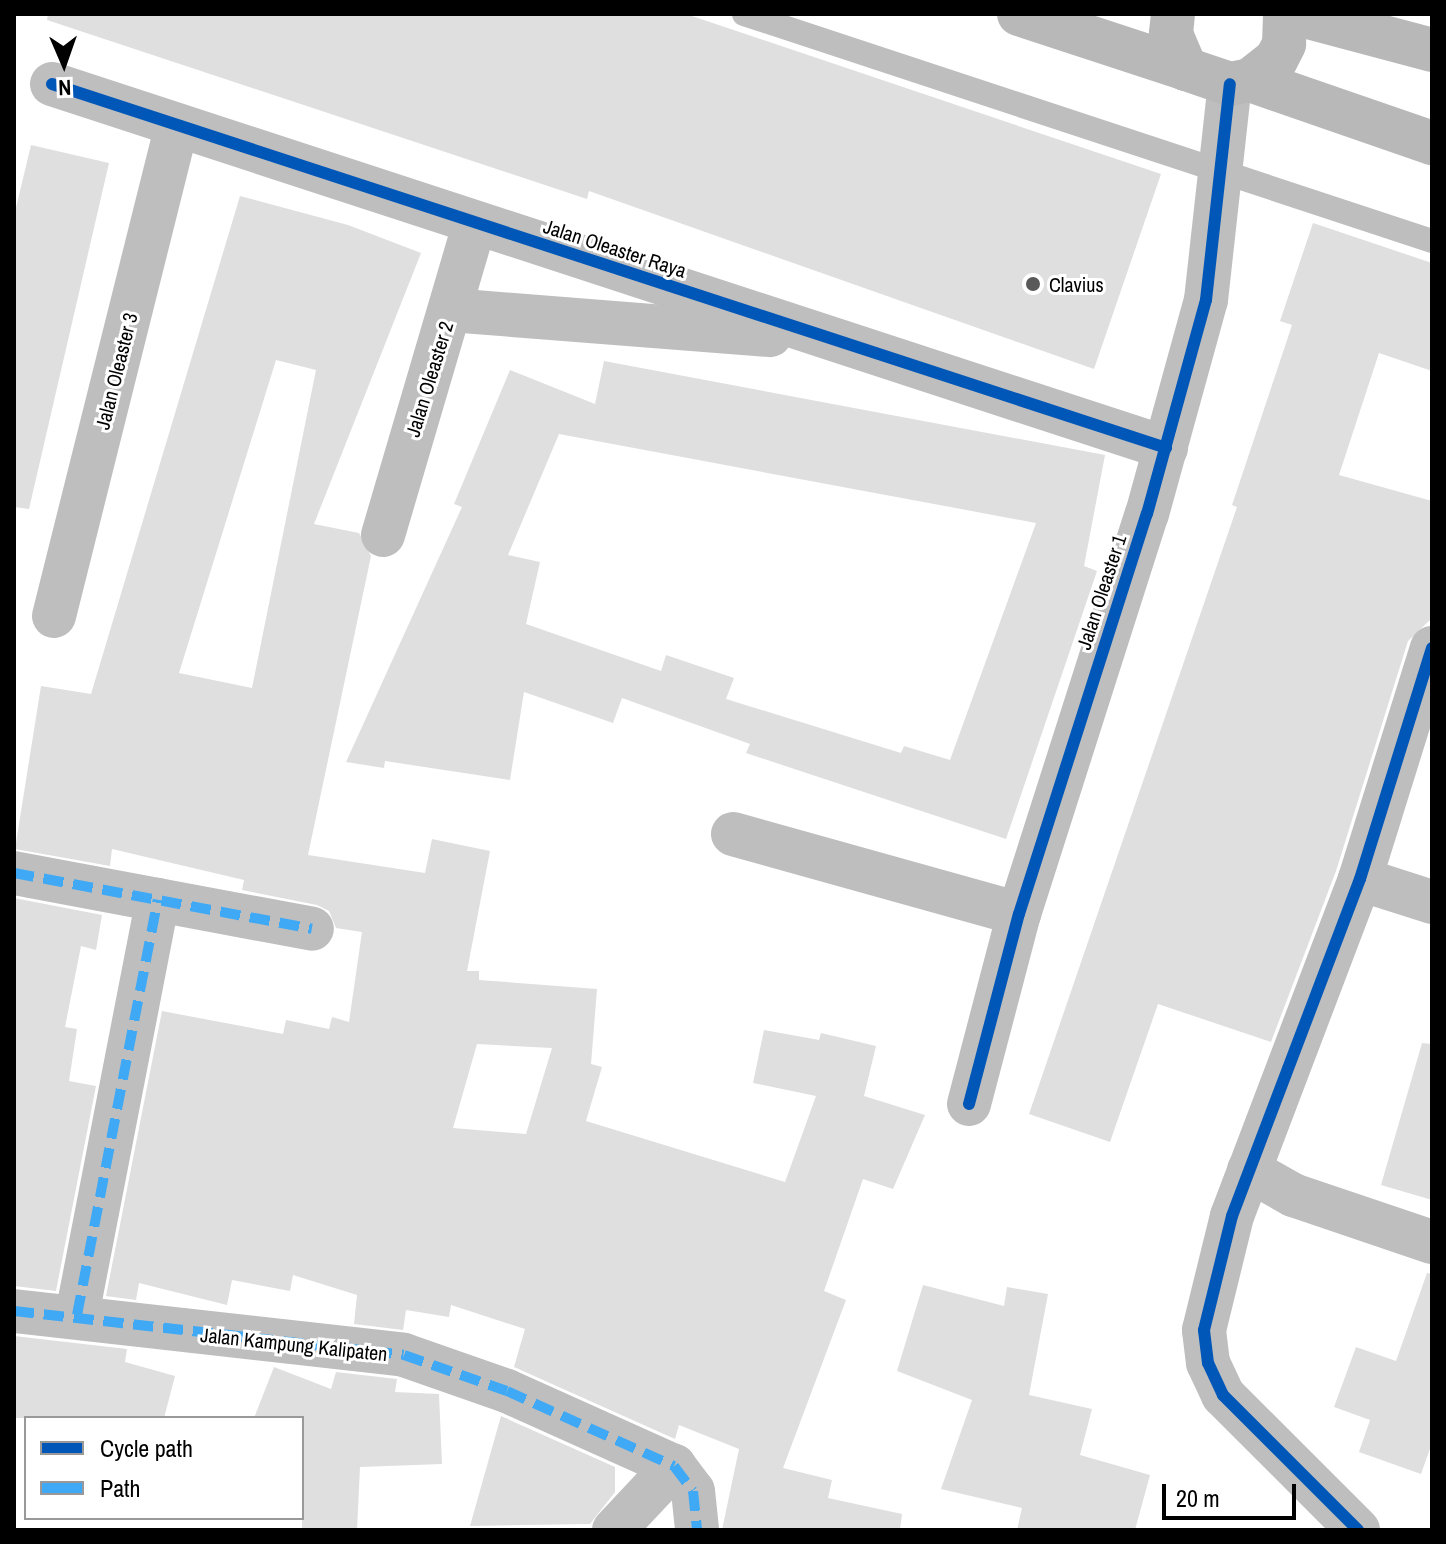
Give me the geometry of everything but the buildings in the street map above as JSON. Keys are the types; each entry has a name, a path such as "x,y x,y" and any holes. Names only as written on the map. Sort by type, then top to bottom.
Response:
{"street":[{"path":"1019,14 1186,69 1240,82 1432,143"},
{"path":"1173,14 1171,34 1186,69"},
{"path":"1240,82 1276,60 1284,44 1285,14"},
{"path":"1297,14 1432,50"},
{"name":"Jalan Oleaster 1","path":"969,1104 1019,914 1166,448 1206,300 1223,174 1240,82"},
{"name":"Jalan Oleaster Raya","path":"52,84 1166,448"},
{"name":"Jalan Oleaster 3","path":"54,616 177,125"},
{"name":"Jalan Oleaster 2","path":"383,535 475,223"},
{"path":"450,310 751,337 771,335 784,325"},
{"path":"1358,1530 1223,1395 1208,1363 1204,1330 1232,1216 1360,879 1432,648"},
{"path":"733,834 1019,914"},
{"path":"14,873 312,929"},
{"path":"1360,879 1432,902"},
{"path":"77,1315 158,900"},
{"path":"1249,1170 1293,1195 1432,1242"},
{"name":"Jalan Kampung Kalipaten","path":"14,1311 77,1315 225,1339 328,1344 404,1355 507,1391 674,1466"},
{"path":"614,1530 674,1466 693,1491 697,1530"}],"lane":[{"path":"744,14 1432,241"}],"marked path":[{"path":"14,873 312,929"},
{"path":"77,1315 158,900"},
{"path":"14,1311 404,1355 507,1391 674,1466 693,1491 697,1530"}],"cycle path":[{"path":"52,84 1166,448"},
{"path":"969,1104 1019,914 1147,514 1206,300 1230,84"},
{"path":"1358,1530 1223,1395 1208,1363 1204,1330 1232,1216 1360,879 1432,648"}],"place":[{"name":"Clavius","path":"1033,284"}]}
